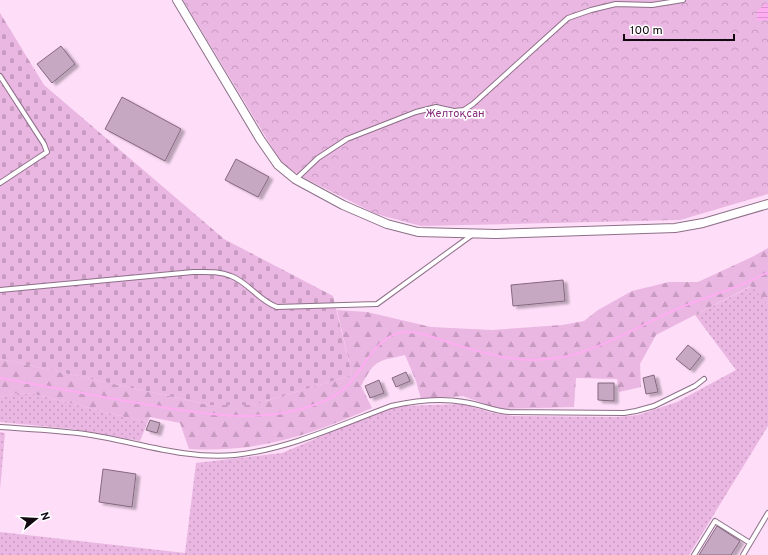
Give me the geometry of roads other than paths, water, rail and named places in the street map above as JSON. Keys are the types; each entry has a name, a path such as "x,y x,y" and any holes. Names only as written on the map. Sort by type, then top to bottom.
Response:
{"street":[{"path":"177,0 260,139 278,165 295,179 343,204 387,224 418,232 474,234 675,228 703,223 768,204"}],"lane":[{"path":"295,179 318,158 347,139 416,112 436,107 454,111 464,110 473,104 568,18 591,10 616,4 652,5 683,0"},
{"path":"0,76 44,144 47,152 0,184"},
{"path":"0,290 193,272 216,272 232,276 269,304 277,307 377,304 474,234"},
{"path":"0,427 85,434 197,456 233,455 269,450 289,444 405,402 464,402 502,411 624,413 654,406 695,386 704,379"},
{"path":"742,555 768,513"},
{"path":"694,555 715,521 750,543"}],"waterway":[{"path":"0,378 173,409 220,415 268,415 291,412 314,405 337,394 349,384 372,352 386,339 395,334 405,332 418,333 476,351 509,358 534,360 557,358 600,346 684,306 737,286 768,272"}],"park label":[{"name":"Желтоқсан","path":"455,113"}]}
